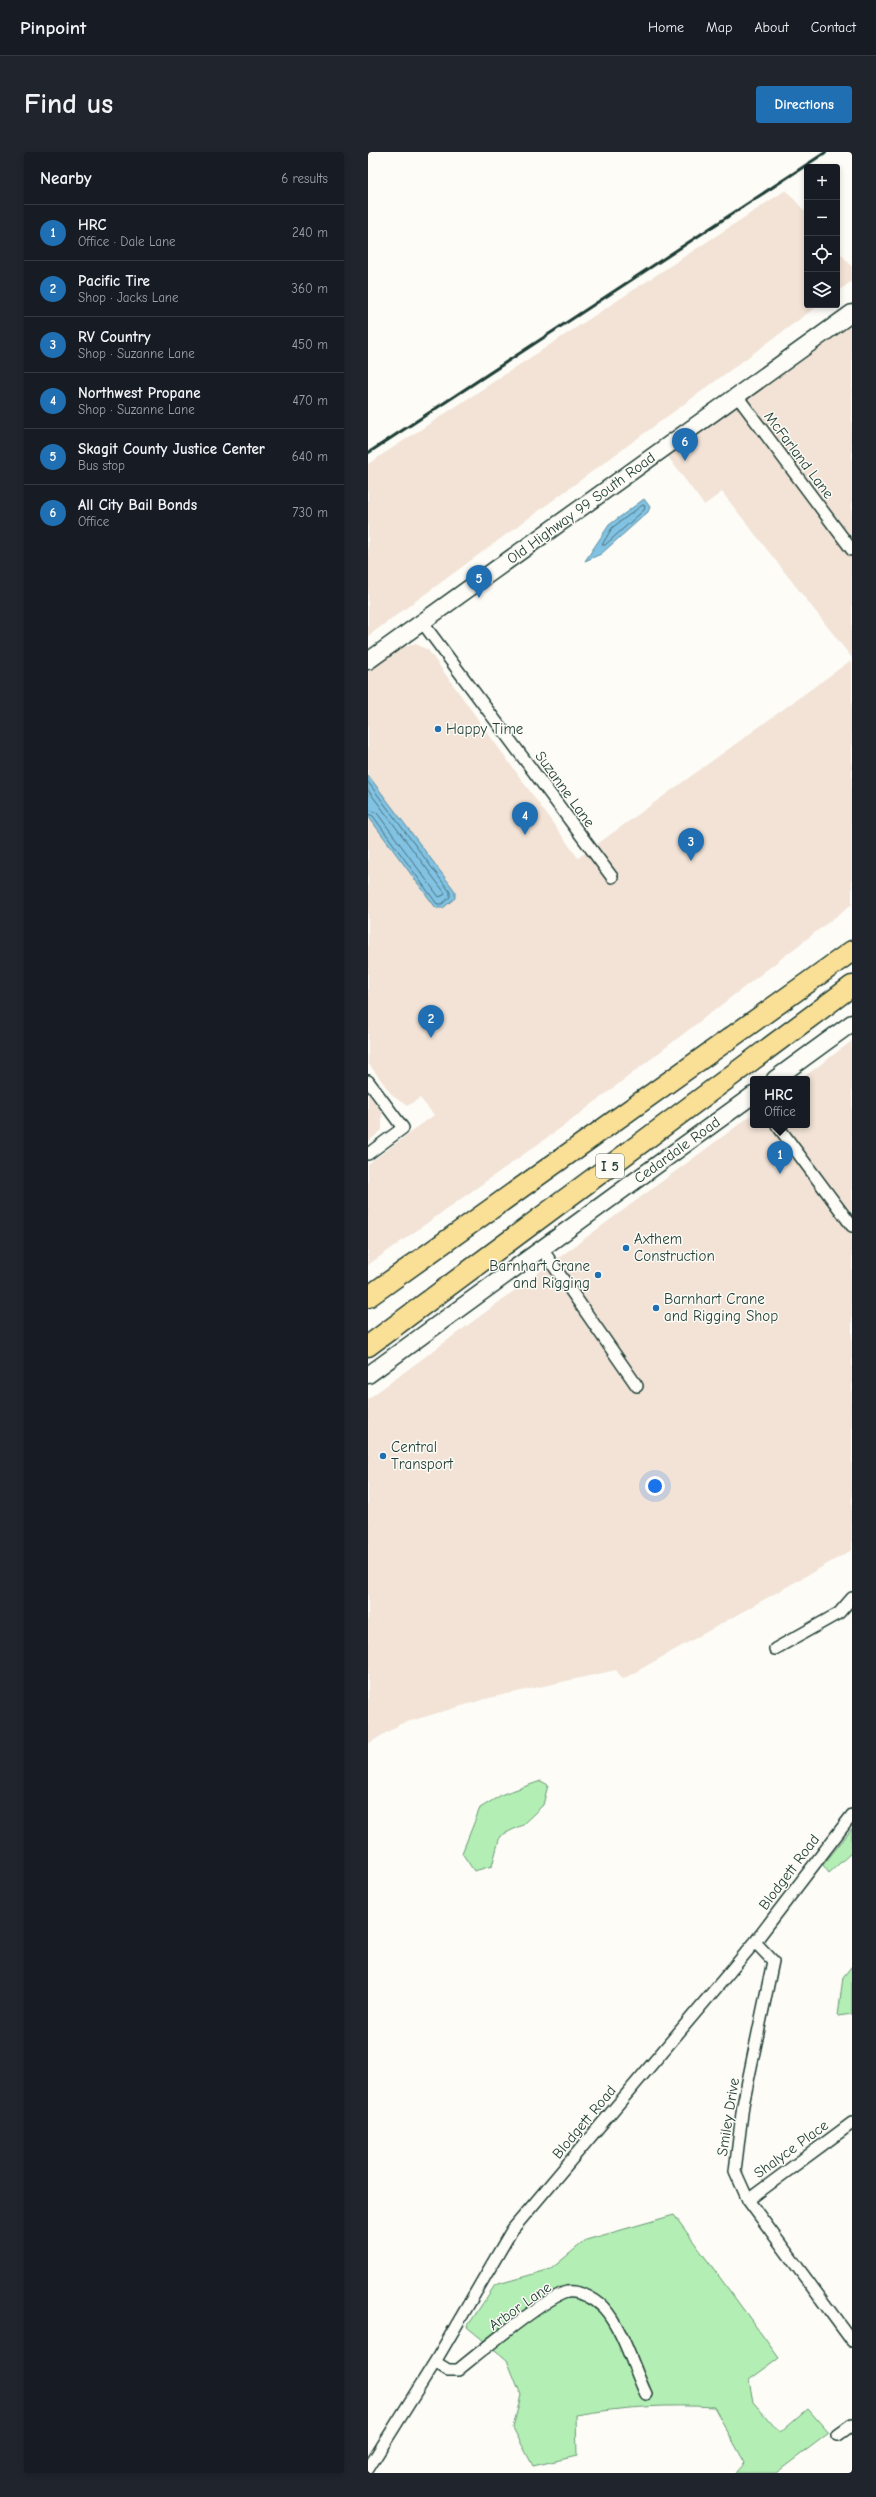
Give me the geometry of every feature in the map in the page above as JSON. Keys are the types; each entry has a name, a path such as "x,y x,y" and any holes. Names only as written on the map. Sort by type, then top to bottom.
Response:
{"highway":[{"name":"I 5","path":"368,1297 851,952"},
{"name":"I 5","path":"368,1346 852,986"}],"street":[{"name":"Old Highway 99 South Road","path":"368,661 852,312"},
{"name":"McFarland Lane","path":"737,396 852,550"},
{"name":"Suzanne Lane","path":"422,622 612,877"},
{"path":"779,1076 852,1023"},
{"path":"368,1081 403,1128 368,1154"},
{"name":"Cedardale Road","path":"368,1375 750,1097"},
{"path":"779,1128 852,1226"},
{"path":"542,1249 637,1386"},
{"path":"775,1649 839,1613 852,1598"},
{"name":"Blodgett Road","path":"368,2468 435,2362 512,2230 755,1942 852,1815"},
{"name":"Smiley Drive","path":"755,1942 773,1961 743,2105 735,2171 748,2200 852,2341"},
{"name":"Shalyce Place","path":"748,2200 852,2123"},
{"name":"Arbor Lane","path":"435,2362 448,2370 458,2370 544,2304 567,2292 588,2296 603,2307 618,2330 646,2394"},
{"path":"838,2435 852,2425"}],"shaded area":[{"path":"786,190 804,211 804,308 815,308 368,636 368,464"},
{"path":"840,253 852,267 852,281 840,290"},
{"path":"852,319 852,658 722,492 704,505 666,454"},
{"path":"416,644 428,650 578,858 850,661 852,664 852,904 569,1122 368,1265 368,1164 434,1115 420,1098 407,1106 393,1096 368,1063 368,672 403,647"},
{"path":"852,1041 852,1550 623,1679 616,1670 489,1698 400,1724 368,1744 368,1399 750,1116 750,1128 810,1128 810,1076 805,1076"},
{"path":"368,1093 382,1112 382,1130 368,1142"}],"green space":[{"path":"541,1781 548,1785 543,1805 522,1825 500,1836 492,1866 474,1871 462,1853 480,1808 503,1794"},
{"path":"852,1829 852,1852 829,1873 823,1865"},
{"path":"852,1966 852,2014 838,2016 843,1977"},
{"path":"674,2215 779,2358 749,2380 753,2402 780,2433 808,2409 829,2433 776,2473 736,2473 745,2463 714,2407 662,2406 611,2410 576,2415 577,2456 533,2466 513,2428 521,2395 507,2360 467,2327 495,2285 551,2269 586,2240"}],"water":[{"path":"644,499 650,507 648,512 601,554 585,561 609,525"},
{"path":"368,775 455,891 455,898 443,908 436,908 368,816"}],"railway":[{"path":"368,453 826,152"}],"place":[{"name":"All City Bail Bonds","path":"685,461"},
{"name":"Skagit County Justice Center","path":"479,598"},
{"name":"Happy Time","path":"438,729"},
{"name":"Northwest Propane","path":"525,835"},
{"name":"RV Country","path":"691,861"},
{"name":"Pacific Tire","path":"431,1038"},
{"name":"HRC","path":"780,1174"},
{"name":"Axthem Construction","path":"626,1248"},
{"name":"Barnhart Crane and Rigging","path":"598,1275"},
{"name":"Barnhart Crane and Rigging Shop","path":"656,1308"},
{"name":"Central Transport","path":"383,1456"}]}
